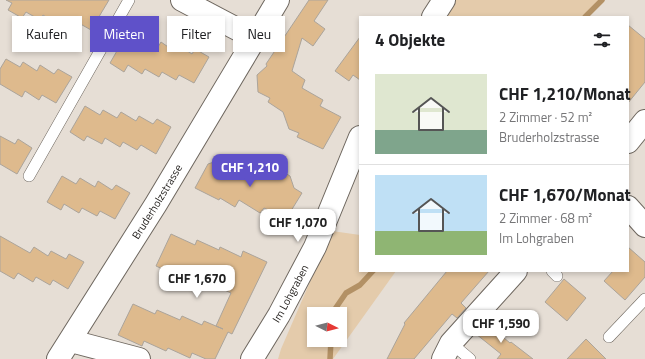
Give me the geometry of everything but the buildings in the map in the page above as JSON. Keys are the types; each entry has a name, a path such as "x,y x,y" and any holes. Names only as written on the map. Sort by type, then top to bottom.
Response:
{"street":[{"path":"182,0 233,27"},
{"name":"Bruderholzstrasse","path":"268,16 278,0"},
{"path":"434,16 444,0"},
{"name":"Bruderholzstrasse","path":"58,359 71,341 156,204 246,52"},
{"path":"629,141 645,121"},
{"name":"Im Lohgraben","path":"252,359 279,314 315,247 359,139"},
{"path":"629,208 645,226"},
{"path":"447,351 515,272"},
{"path":"71,341 139,359"}],"lane":[{"path":"29,176 129,0"},
{"path":"609,337 645,299"},
{"path":"447,351 470,359"}],"shaded area":[{"path":"444,0 601,0 587,16 434,16"},
{"path":"332,231 359,235 359,272 395,272 347,339 347,307 307,307 307,347 342,347 333,359 278,359"}],"waterway":[{"path":"586,16 602,0"},
{"path":"336,307 346,293 360,285 372,272"},
{"path":"330,359 331,347"}]}
